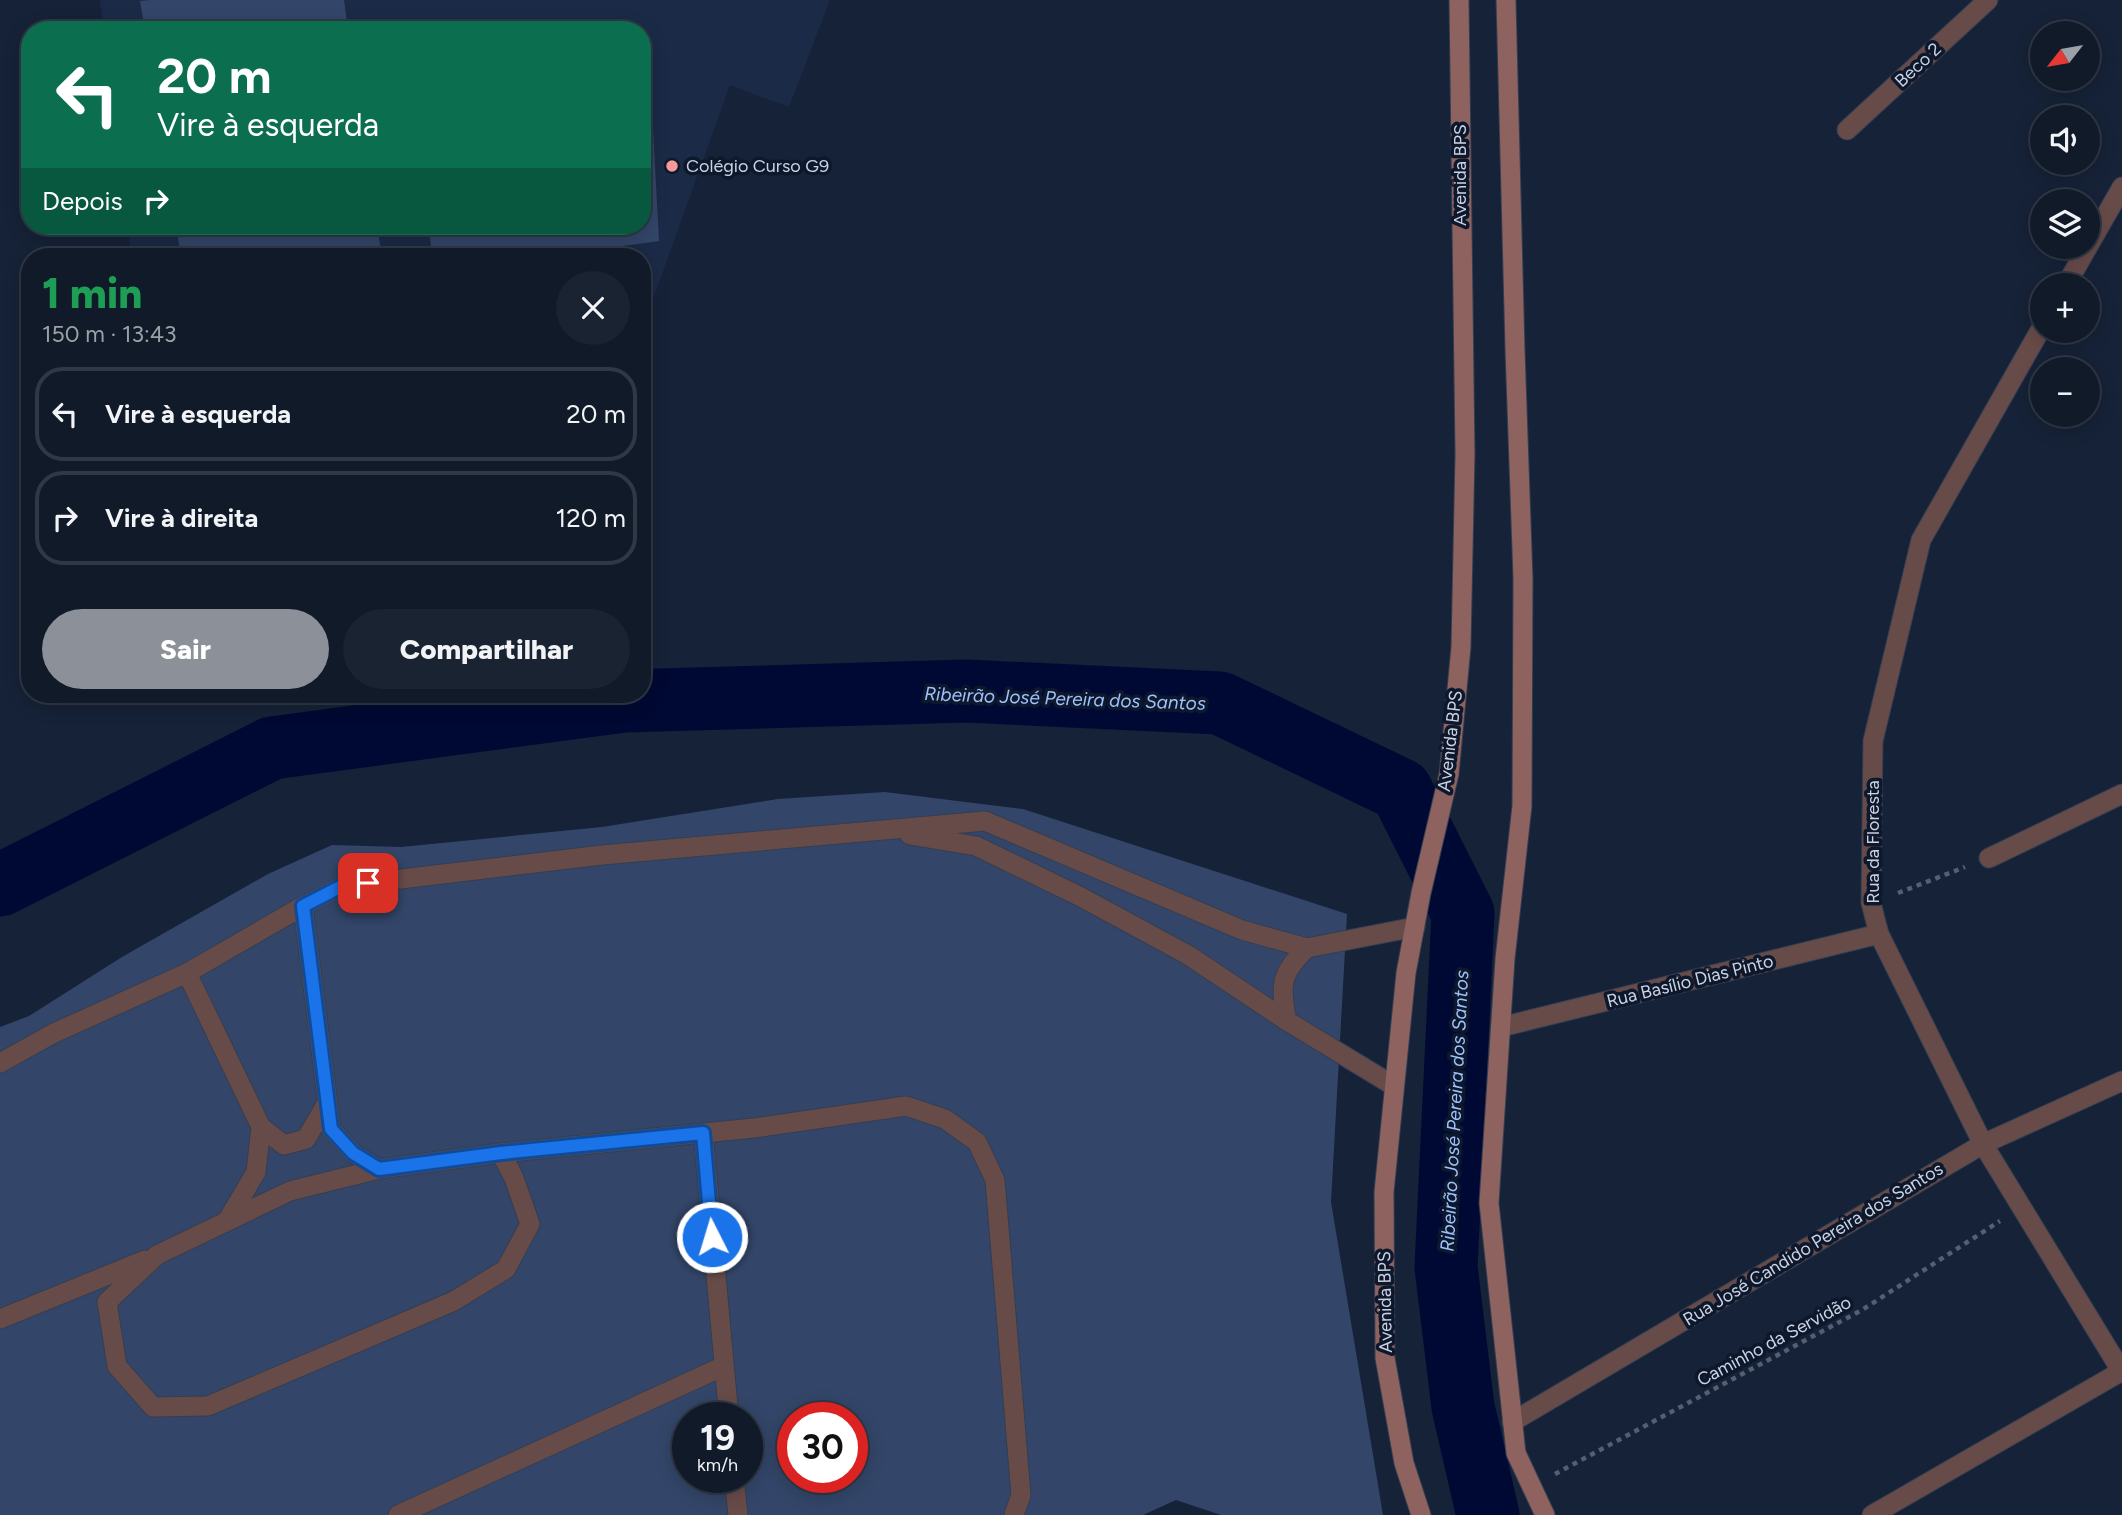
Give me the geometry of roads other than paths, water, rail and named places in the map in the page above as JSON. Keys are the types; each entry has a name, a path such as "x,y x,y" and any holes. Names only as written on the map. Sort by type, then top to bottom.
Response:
{"main road":[{"name":"Avenida BPS","path":"1420,1515 1404,1463 1385,1358 1384,1192 1406,972 1421,893 1449,774 1461,647 1465,454 1459,0"},
{"path":"1506,0 1523,579 1522,792 1505,960 1489,1202 1516,1453 1545,1515"}],"street":[{"name":"Beco 2","path":"1847,130 1988,0"},
{"path":"2073,273 2122,187"},
{"name":"Rua da Floresta","path":"2033,343 1921,540 1872,741 1871,903 1880,934 1983,1144 2122,1371"},
{"path":"1989,858 2122,794"},
{"path":"0,1063 54,1033 187,973 342,886 602,855 985,821 1242,930 1307,948 1415,927"},
{"path":"881,830 976,846 1081,897 1188,955 1287,1021 1394,1086"},
{"path":"303,906 331,1129 353,1153 379,1169"},
{"name":"Rua Basílio Dias Pinto","path":"1501,1027 1880,934"},
{"path":"1287,1021 1282,993 1283,978 1292,962 1307,948"},
{"path":"187,973 261,1128 284,1145 306,1139 327,1103"},
{"name":"Rua José Candido Pereira dos Santos","path":"1511,1422 1983,1144 2122,1081"},
{"path":"0,1319 157,1255 290,1191 379,1169 501,1153 754,1128 906,1106 945,1119 976,1142 995,1180 1021,1494 1014,1515"},
{"path":"228,1221 256,1172 261,1128"},
{"path":"703,1133 727,1402"},
{"path":"157,1255 107,1303 117,1366 153,1407 208,1406 454,1301 506,1269 530,1224 514,1178 501,1153"},
{"path":"398,1515 724,1366"},
{"path":"1872,1515 2122,1371"},
{"path":"736,1493 738,1515"}],"waterway":[{"name":"Ribeirão José Pereira dos Santos","path":"651,700 966,691 1220,703 1401,790 1463,913 1446,1267 1463,1407 1488,1515"},
{"name":"Ribeirão José Pereira dos Santos","path":"0,885 272,748 609,703"}],"place":[{"name":"Colégio Curso G9","path":"672,166"}]}
